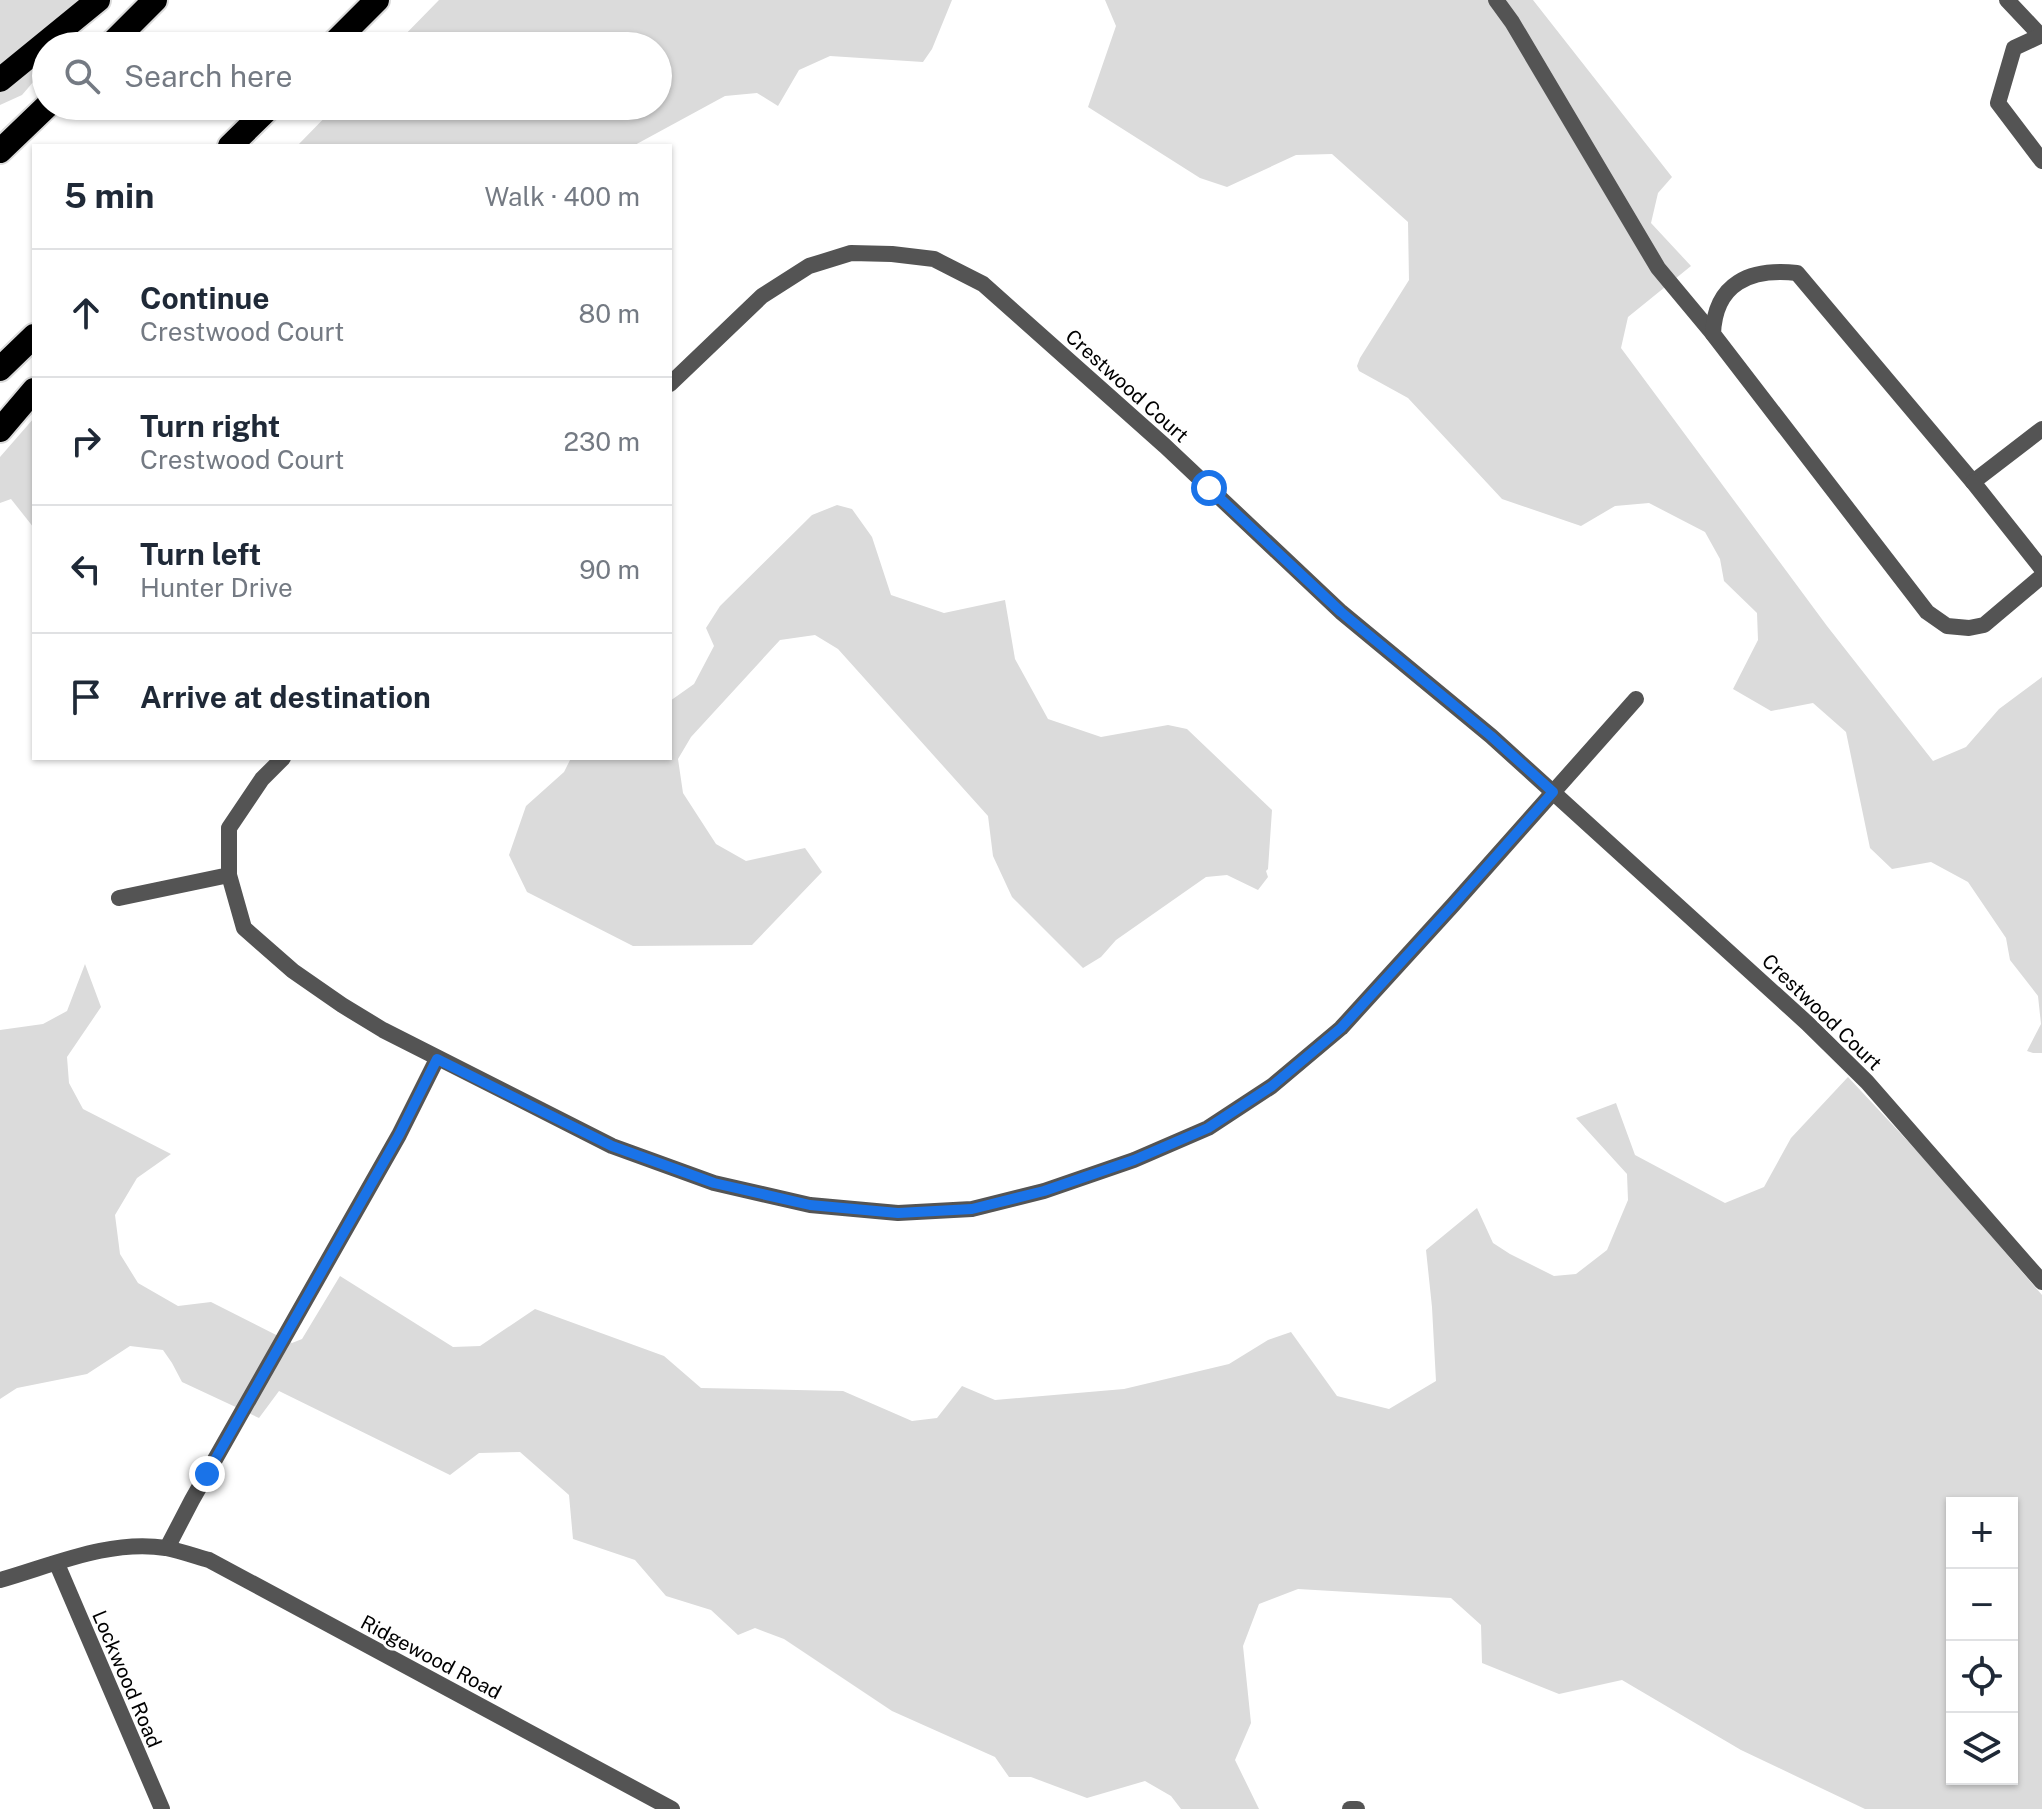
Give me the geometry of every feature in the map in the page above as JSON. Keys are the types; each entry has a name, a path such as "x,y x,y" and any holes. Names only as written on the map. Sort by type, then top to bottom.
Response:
{"highway":[{"path":"59,32 98,0"},
{"path":"123,32 155,0"},
{"path":"345,32 377,0"},
{"path":"0,80 32,54"},
{"path":"0,151 32,120"},
{"path":"232,144 258,120"},
{"path":"242,144 261,120"},
{"path":"0,369 32,338"},
{"path":"0,430 32,392"}],"street":[{"path":"1496,0 1658,268 1713,334 1927,612 1947,626 1969,628 1984,625 2042,576"},
{"path":"2007,0 2041,35 2014,48 1998,103 2042,161"},
{"name":"Crestwood Court","path":"672,382 762,296 809,266 851,253 892,254 934,259 983,284 1165,446 1341,612 1491,736 1807,1023 1867,1082 2042,1282"},
{"path":"1713,334 1714,318 1723,298 1738,281 1777,271 1797,273 2042,569"},
{"path":"1973,482 2042,429"},
{"path":"281,760 262,779 229,828 229,875 244,928 293,971 383,1030 612,1146 714,1183 810,1205 898,1213 972,1209 1044,1191 1134,1160 1208,1128 1272,1086 1341,1028 1636,699"},
{"path":"119,898 229,875"},
{"path":"167,1548 399,1135 437,1059"},
{"name":"Ridgewood Road","path":"0,1580 102,1549 136,1546 167,1548 209,1560 672,1809"},
{"name":"Lockwood Road","path":"57,1564 162,1809"},
{"path":"1350,1809 1357,1809"}],"shaded area":[{"path":"0,0 108,0 78,32 32,32 32,83 22,95 0,105"},
{"path":"439,0 952,0 932,49 923,62 830,56 799,70 778,106 757,93 725,96 637,144 299,144 322,120 672,120 672,32 408,32"},
{"path":"1105,0 1533,0 1672,177 1658,193 1651,223 1691,266 1628,317 1621,348 1827,626 1933,761 1966,747 1999,709 2042,677 2042,1053 2027,1051 2041,1024 2038,996 2010,960 2006,938 1968,882 1931,862 1892,869 1870,848 1846,732 1813,703 1771,711 1733,689 1758,640 1757,613 1724,581 1720,559 1705,532 1649,503 1615,506 1581,526 1502,499 1408,398 1359,371 1357,366 1409,280 1408,222 1332,154 1296,155 1227,187 1200,178 1088,107 1116,26"},
{"path":"32,420 32,525 11,499 0,503 0,457"},
{"path":"837,505 852,509 872,537 891,595 944,613 1005,600 1015,659 1048,719 1101,737 1168,725 1187,729 1272,810 1268,877 1258,890 1227,875 1206,877 1116,940 1101,957 1083,968 1012,897 993,856 988,816 838,649 815,635 780,640 691,737 678,759 683,793 716,844 746,861 805,848 822,872 752,945 633,946 527,892 509,855 526,806 564,772 570,760 672,760 672,700 694,684 714,646 706,628 720,606 812,515"},
{"path":"85,964 101,1007 67,1057 69,1083 83,1109 171,1154 137,1178 115,1215 120,1254 138,1283 178,1306 211,1302 292,1343 302,1339 340,1276 453,1347 480,1346 535,1309 664,1356 701,1388 843,1391 912,1421 937,1418 962,1386 995,1400 1124,1389 1229,1364 1268,1340 1291,1332 1337,1396 1389,1409 1436,1381 1426,1250 1477,1208 1493,1243 1554,1276 1576,1274 1607,1250 1628,1200 1627,1174 1576,1118 1616,1103 1635,1155 1725,1203 1764,1187 1791,1138 1848,1077 1931,1166 2042,1295 2042,1809 1865,1809 1741,1750 1622,1680 1559,1694 1482,1663 1481,1625 1451,1598 1298,1589 1259,1604 1243,1646 1251,1723 1235,1760 1259,1809 1181,1809 1171,1796 1145,1781 1087,1798 1031,1777 1009,1777 995,1757 892,1711 784,1639 755,1628 738,1635 711,1610 666,1596 635,1560 573,1539 569,1495 520,1452 479,1453 450,1475 279,1391 259,1418 182,1382 163,1350 130,1346 87,1374 17,1388 0,1399 0,1030 43,1024 67,1011"}],"route":[{"path":"207,1474 399,1135 437,1059 612,1146 714,1183 810,1205 898,1213 972,1209 1044,1191 1134,1160 1208,1128 1272,1086 1341,1028 1553,792 1491,736 1341,612 1209,488"}]}
